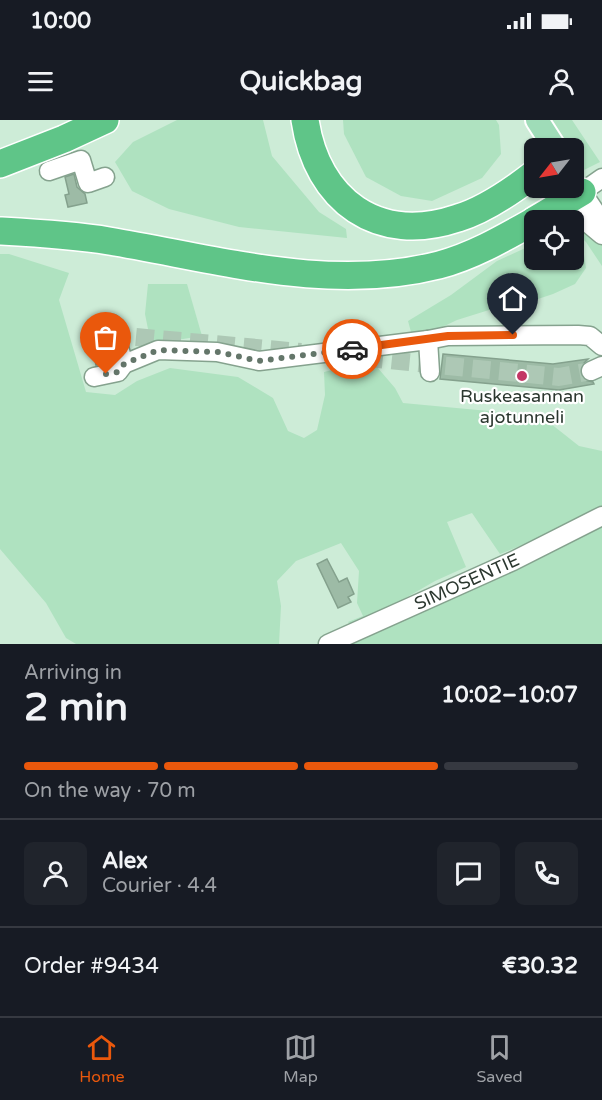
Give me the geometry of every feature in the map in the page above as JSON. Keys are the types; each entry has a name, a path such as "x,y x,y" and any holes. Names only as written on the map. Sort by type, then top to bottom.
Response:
{"highway":[{"path":"0,164 105,120"},
{"path":"305,120 308,141 317,165 330,186 347,203 370,218 396,225 428,226 460,218 495,200 524,181"},
{"path":"548,210 564,198"},
{"path":"0,231 107,240 291,273 327,276 365,275 417,269 468,255 524,227"}],"main road":[{"path":"522,120 533,138"},
{"path":"537,120 549,138"}],"street":[{"path":"49,171 81,160 88,183 105,177"},
{"path":"584,196 602,222"},
{"path":"581,198 590,225 602,235"},
{"path":"112,324 124,364"},
{"path":"94,377 118,372 124,364 158,350 218,352 259,361 448,336 578,335 590,336 602,346"},
{"path":"428,340 430,372"},
{"name":"SIMOSENTIE","path":"328,644 513,561 602,516"}],"green space":[{"path":"177,120 263,120 272,156 319,212 346,229 347,238 239,227 169,209 132,191 115,162 133,142"},
{"path":"343,120 496,120 499,125 501,154 482,178 432,201 401,196 366,177 344,134"},
{"path":"547,120 572,120 584,138 559,138"},
{"path":"584,138 600,162 584,170"},
{"path":"584,229 602,245 602,266 586,242"},
{"path":"524,249 524,270 584,270 584,255 586,268 575,284 553,294 517,306 489,310 457,320 436,330 411,332 408,321 451,295 497,261"},
{"path":"0,254 9,254 69,273 59,300 86,392 115,395 137,381 170,368 238,377 273,398 288,431 304,438 317,430 325,395 324,372 353,365 377,367 395,388 403,403 541,416 579,446 602,451 602,506 544,536 500,554 472,513 447,522 466,567 435,581 355,627 348,622 363,616 357,603 359,571 341,543 296,561 277,581 281,606 279,644 76,644 66,638 46,603 0,549"},
{"path":"148,284 187,284 202,336 151,344 145,314"},
{"path":"602,522 602,644 346,644"}],"building":[{"path":"74,174 77,187 85,194 87,203 68,207 65,195 69,194 65,177"},
{"path":"102,330 112,362 96,365 90,333"},
{"name":"Ruskeasannan ajotunneli","path":"443,354 553,364 588,359 582,365 581,375 585,380 594,384 559,390 440,379"},
{"path":"327,559 339,582 347,578 354,594 348,597 351,602 338,608 317,564"}],"tunnel":[{"path":"136,337 301,352"},
{"path":"338,355 559,377 591,371"}],"way so far":[{"path":"106,374 118,372 124,364 158,350 218,352 259,361 352,349"}],"place":[{"name":"Ruskeasannan ajotunneli","path":"522,376"}],"route":[{"path":"352,349 448,336 513,335"}]}
